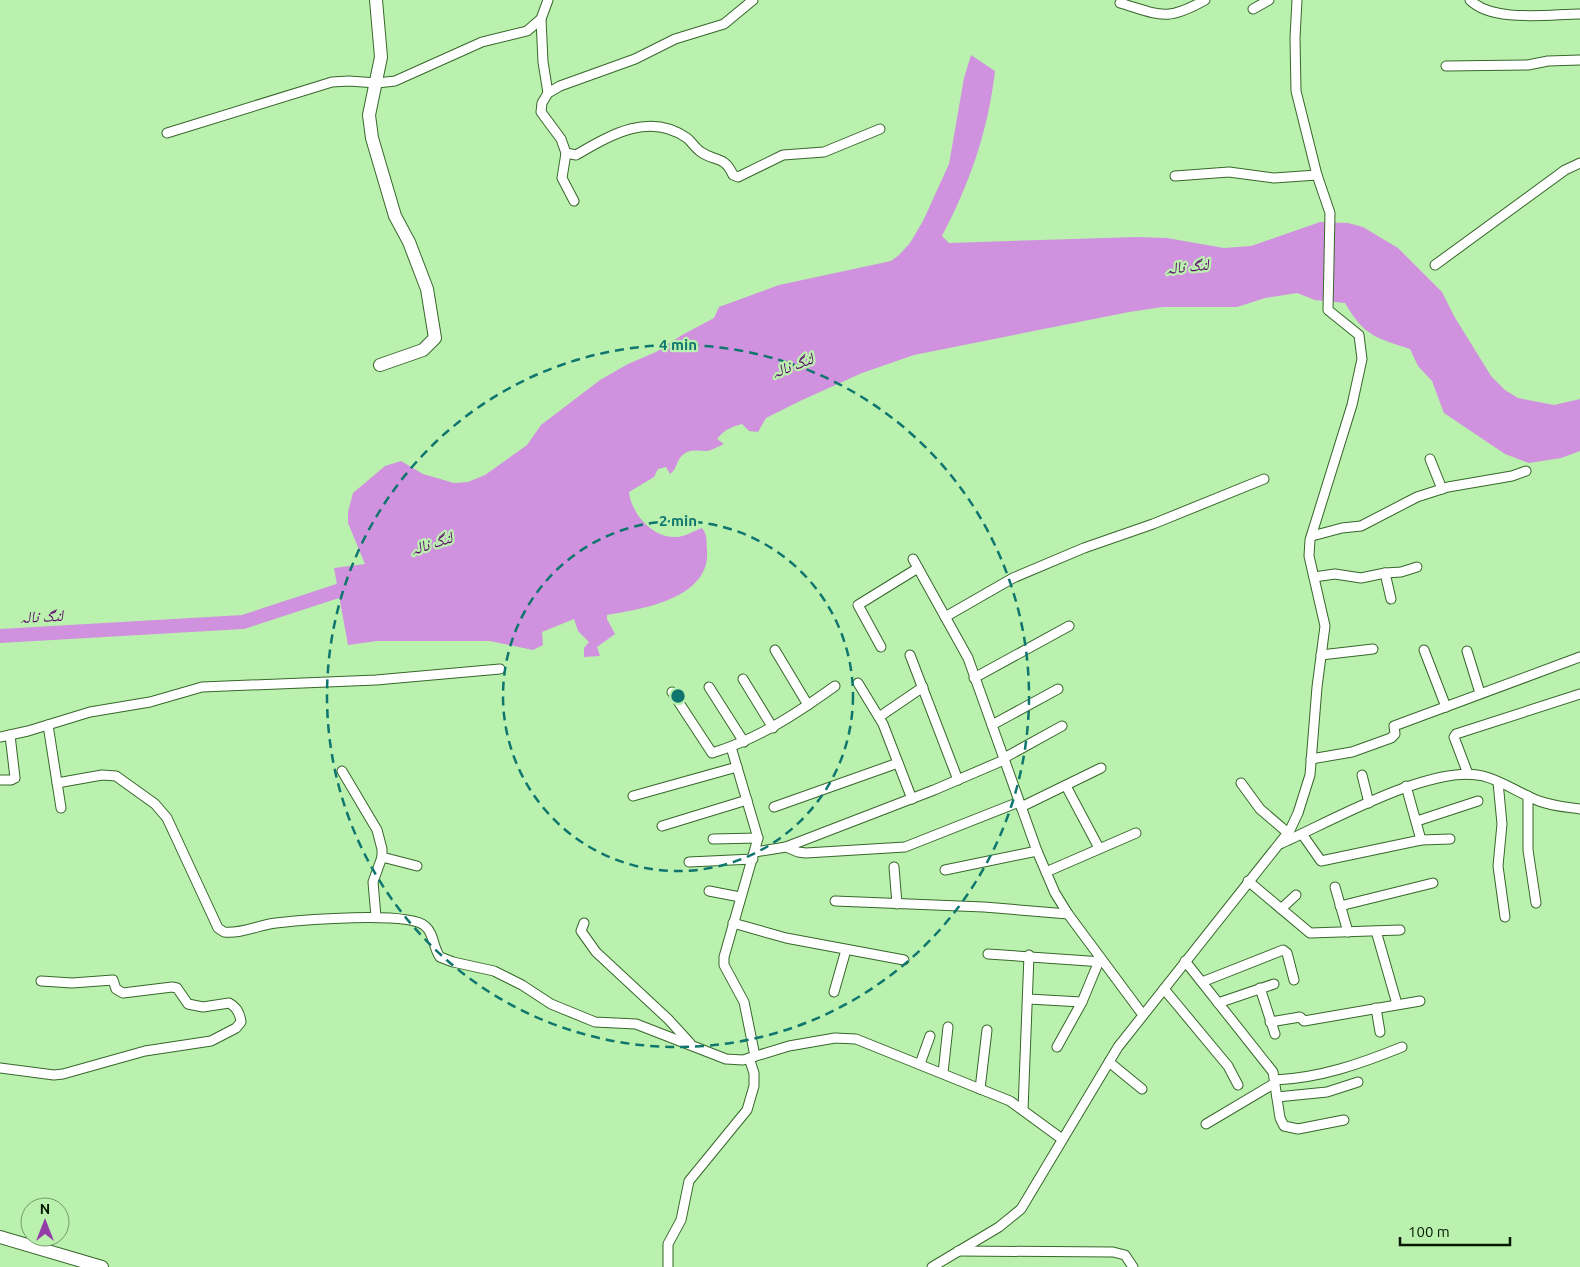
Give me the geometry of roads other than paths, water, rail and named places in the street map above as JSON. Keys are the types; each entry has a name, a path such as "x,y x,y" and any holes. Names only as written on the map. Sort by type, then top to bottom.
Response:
{"street":[{"path":"376,0 381,58 369,115 372,138 395,216 409,242 427,289 435,338 423,350 380,365"},
{"path":"548,0 542,18 543,62 548,93"},
{"path":"574,201 562,178 566,153 561,139 541,112 542,103 548,93 564,84 576,82 598,71 635,59 675,40 724,24 753,0"},
{"path":"1120,3 1154,14 1166,15 1186,11 1205,0"},
{"path":"1253,9 1269,0"},
{"path":"932,1267 999,1228 1020,1209 1109,1062 1185,961 1288,833 1298,813 1310,775 1325,626 1309,556 1312,536 1350,414 1362,359 1359,335 1328,310 1330,212 1317,175 1294,79 1298,0"},
{"path":"1470,0 1476,6 1498,14 1580,14"},
{"path":"167,132 332,82 377,83 404,78 482,42 527,31 542,18"},
{"path":"1446,66 1528,65 1548,61 1580,60"},
{"path":"566,153 576,154 616,132 653,127 673,130 688,139 702,153 728,164 733,175 738,177 783,155 824,152 880,129"},
{"path":"1435,265 1526,198 1580,163"},
{"path":"1175,176 1229,172 1274,178 1317,175"},
{"path":"1430,459 1442,489"},
{"path":"1312,536 1342,528 1361,526 1418,497 1442,489 1512,476 1526,471"},
{"path":"945,617 1013,578 1264,479"},
{"path":"913,559 968,658 1046,872 1068,914 1101,961 1143,1015"},
{"path":"1314,578 1336,574 1361,578 1401,572 1417,567"},
{"path":"881,647 858,605 918,568"},
{"path":"1385,573 1391,598"},
{"path":"974,678 1069,626"},
{"path":"1321,655 1373,649"},
{"path":"775,650 808,706"},
{"path":"1424,650 1446,707"},
{"path":"1467,650 1480,693"},
{"path":"910,655 958,780"},
{"path":"1311,759 1352,752 1391,738 1395,734 1394,726 1580,657"},
{"path":"0,737 90,712 150,702 202,688 376,680 500,670"},
{"path":"743,680 773,728"},
{"path":"858,684 879,717 912,798"},
{"path":"672,692 712,753 744,742 773,728 835,686"},
{"path":"709,687 744,742"},
{"path":"879,717 923,688"},
{"path":"992,725 1058,689"},
{"path":"1468,774 1454,737 1456,734 1580,694"},
{"path":"48,725 61,808"},
{"path":"689,862 754,855 786,847 958,780 1004,759 1062,726"},
{"path":"0,780 15,778 10,735"},
{"path":"668,1267 668,1244 681,1220 689,1181 747,1110 754,1074 744,1002 724,965 724,956 758,838 731,747"},
{"path":"774,807 898,763"},
{"path":"633,796 737,767"},
{"path":"786,847 798,852 905,847 1020,805 1066,786 1101,768"},
{"path":"342,771 377,830 382,857 373,882 376,917"},
{"path":"1280,844 1406,786 1468,774 1482,776 1554,806 1580,809"},
{"path":"57,784 102,775 116,776 155,804 167,818 218,928 224,932 249,930 275,923 376,917 415,921 427,927 440,957 453,962 494,971 522,985 551,1004 595,1022 636,1024 726,1059 752,1057 789,1046 835,1038 856,1039 1010,1100 1062,1139"},
{"path":"1362,775 1370,803"},
{"path":"1498,782 1502,824 1498,866 1505,917"},
{"path":"1241,784 1260,809 1288,833"},
{"path":"1066,786 1099,848"},
{"path":"1406,786 1421,840"},
{"path":"1528,796 1528,850 1536,903"},
{"path":"662,826 747,800"},
{"path":"1417,821 1478,801"},
{"path":"1046,872 1136,833"},
{"path":"1302,834 1322,861 1421,840 1450,839"},
{"path":"713,838 758,838"},
{"path":"945,870 1037,851"},
{"path":"382,857 417,866"},
{"path":"894,867 897,904"},
{"path":"1248,881 1310,933 1400,930"},
{"path":"1340,906 1433,883"},
{"path":"1335,887 1348,932"},
{"path":"709,891 740,897"},
{"path":"1281,909 1296,895"},
{"path":"835,901 984,907 1068,914"},
{"path":"734,923 761,932 904,960"},
{"path":"584,924 581,931 596,952 668,1018 692,1045"},
{"path":"1376,931 1397,1004"},
{"path":"834,992 846,950"},
{"path":"1202,982 1283,950 1287,953 1294,980"},
{"path":"988,954 1030,955 1101,961"},
{"path":"1023,1110 1030,955"},
{"path":"1057,1047 1082,1002 1101,961"},
{"path":"1185,961 1268,1065 1275,1082 1280,1118 1284,1126 1289,1129 1298,1129 1344,1120"},
{"path":"0,1068 54,1075 63,1074 145,1052 211,1041 236,1028 240,1022 239,1013 233,1005 229,1003 198,1007 188,1004 177,988 123,993 116,989 113,980 41,981"},
{"path":"1218,1003 1274,984"},
{"path":"1260,988 1275,1034"},
{"path":"1164,989 1228,1066 1238,1084"},
{"path":"1028,999 1082,1002"},
{"path":"1270,1022 1300,1017 1304,1021 1420,1001"},
{"path":"1376,1008 1380,1032"},
{"path":"943,1073 948,1027"},
{"path":"980,1089 987,1030"},
{"path":"920,1064 930,1036"},
{"path":"1206,1124 1275,1082 1307,1078 1358,1065 1402,1048"},
{"path":"1109,1062 1142,1089"},
{"path":"1277,1097 1321,1093 1358,1082"},
{"path":"0,1237 102,1267"},
{"path":"958,1251 1113,1252 1125,1255 1133,1267"}],"water":[{"path":"971,55 995,71 983,136 961,196 942,236 949,243 1137,237 1167,238 1224,248 1251,246 1320,222 1348,223 1363,227 1398,248 1442,292 1454,316 1491,376 1505,390 1518,398 1554,405 1580,399 1580,451 1561,458 1529,463 1505,454 1444,413 1432,381 1418,366 1410,349 1388,342 1372,334 1358,323 1345,303 1315,300 1297,293 1265,298 1237,307 1163,307 1129,312 914,355 862,373 800,401 766,418 758,432 749,431 742,424 731,428 722,433 717,439 724,444 708,451 686,453 680,458 670,474 666,467 658,469 654,477 629,492 634,508 638,516 651,529 667,536 682,536 702,528 705,533 707,550 705,566 698,580 687,590 672,598 638,609 607,615 607,619 615,634 597,647 600,656 584,657 584,648 589,642 578,631 574,619 542,632 543,645 533,650 490,641 377,641 348,645 334,568 365,564 348,523 348,512 353,493 385,466 401,461 423,474 454,483 468,482 485,475 527,445 541,425 600,380 628,364 656,352 682,335 714,318 719,307 779,285 891,261 910,243 923,221 949,164 964,78"}],"waterway":[{"name":"لنگ نالہ","path":"0,636 243,622 356,585"}]}
